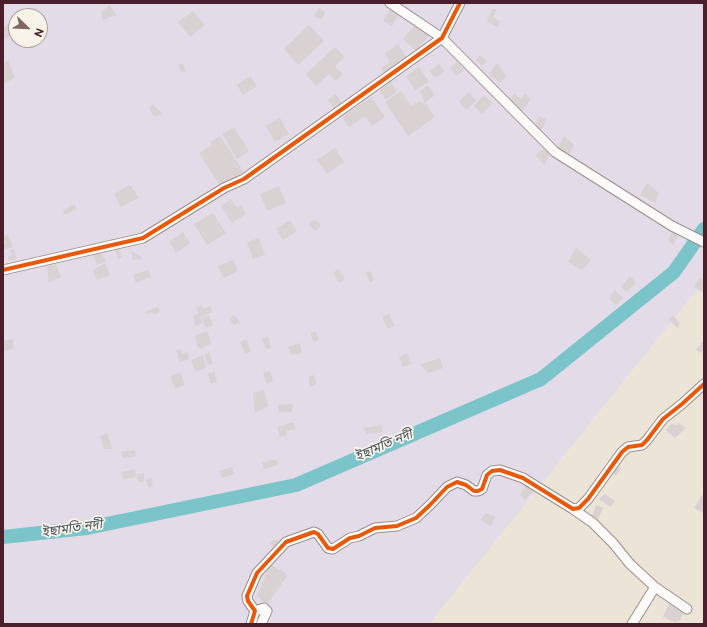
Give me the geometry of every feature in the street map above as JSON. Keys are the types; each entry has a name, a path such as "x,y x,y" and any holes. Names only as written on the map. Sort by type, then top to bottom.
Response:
{"street":[{"path":"390,3 442,38 555,152 672,226 704,242"},
{"path":"3,270 143,238 224,188 244,179 442,38 460,3"},
{"path":"573,509 579,508 588,499 622,452 628,447 642,445 663,419 704,384"},
{"path":"255,611 248,601 247,596 257,573 286,542 314,532 318,534 328,548 333,549 350,538 359,536 375,528 397,526 416,518 430,506 446,487 457,482 466,485 474,491 478,491 482,489 487,475 492,471 500,470 522,478 593,523 613,543 630,564 655,587 687,609"},
{"path":"632,624 655,587"},
{"path":"255,611 264,608 267,611 261,624"},
{"path":"251,624 255,611"}],"shaded area":[{"path":"3,3 704,3 704,281 429,624 3,624"}],"building":[{"path":"110,5 116,15 103,20 101,12"},
{"path":"391,7 400,12 392,26 383,21"},
{"path":"319,8 325,12 322,20 314,16"},
{"path":"492,9 497,9 493,17 500,22 498,27 487,22"},
{"path":"193,11 205,25 190,37 178,22"},
{"path":"8,23 8,37 3,39 3,28"},
{"path":"417,23 430,34 416,51 403,39"},
{"path":"309,25 324,41 298,65 284,49"},
{"path":"398,44 408,60 386,75 381,68 390,62 385,53"},
{"path":"335,47 345,57 335,66 343,74 335,81 329,74 316,86 306,74"},
{"path":"481,55 487,61 482,66 476,60"},
{"path":"8,60 15,78 3,84 3,64"},
{"path":"457,62 464,70 457,76 450,68"},
{"path":"182,63 186,71 182,72 177,65"},
{"path":"497,63 506,76 500,83 489,74"},
{"path":"439,64 444,71 435,78 430,71"},
{"path":"419,67 429,82 415,90 406,76"},
{"path":"250,76 257,86 243,95 237,85"},
{"path":"391,81 396,92 386,100 379,91"},
{"path":"428,85 435,95 425,103 420,91"},
{"path":"401,91 411,106 419,101 427,105 435,117 408,136 385,102"},
{"path":"469,92 476,101 466,110 459,101"},
{"path":"514,93 521,99 525,94 531,99 522,111 509,100"},
{"path":"335,94 343,104 335,110 328,100"},
{"path":"484,95 492,103 482,114 474,106"},
{"path":"371,97 385,117 372,126 365,116 349,127 342,117"},
{"path":"153,104 162,114 155,117 149,109"},
{"path":"539,116 546,119 541,131 535,126"},
{"path":"280,118 289,134 275,142 266,126"},
{"path":"234,127 249,151 237,159 222,134"},
{"path":"220,136 244,172 221,187 199,153 212,145 211,142"},
{"path":"564,136 574,145 569,154 558,148"},
{"path":"335,148 344,162 327,174 317,160"},
{"path":"543,149 550,153 544,165 535,155"},
{"path":"647,183 659,193 655,203 640,195"},
{"path":"130,185 139,198 121,207 114,194"},
{"path":"279,186 286,203 267,211 260,194"},
{"path":"231,199 237,208 241,205 246,214 232,223 221,206"},
{"path":"74,204 77,209 65,215 63,210"},
{"path":"213,213 226,233 207,245 194,224"},
{"path":"315,219 321,226 315,231 309,224"},
{"path":"290,220 297,231 283,240 276,229"},
{"path":"183,232 190,243 176,253 169,242"},
{"path":"672,232 678,236 673,245 668,241"},
{"path":"7,234 13,247 3,250 3,245 6,243 3,238"},
{"path":"259,238 265,255 253,259 247,242"},
{"path":"118,246 122,257 118,259 114,248"},
{"path":"98,248 106,261 97,265 91,250"},
{"path":"576,248 591,260 582,270 568,262"},
{"path":"10,250 14,250 17,259 9,261 8,257 12,255"},
{"path":"131,251 143,258 133,260"},
{"path":"233,260 238,271 223,278 218,266"},
{"path":"105,263 110,275 97,280 93,270"},
{"path":"56,264 61,277 49,282 47,267"},
{"path":"338,269 345,279 339,283 333,273"},
{"path":"148,270 151,277 136,283 133,275"},
{"path":"370,271 374,280 370,282 365,273"},
{"path":"630,276 636,282 627,292 621,287"},
{"path":"700,278 704,280 704,291 702,292 694,287"},
{"path":"615,290 623,298 616,305 609,298"},
{"path":"201,305 203,309 210,306 212,312 200,317 203,323 195,326 193,316 199,313 196,308"},
{"path":"158,307 160,312 153,315 152,312 147,314 146,311"},
{"path":"389,314 395,326 388,329 382,317"},
{"path":"209,315 213,325 206,328 202,318"},
{"path":"234,315 240,322 234,325 229,318"},
{"path":"673,315 680,324 677,328 669,319"},
{"path":"207,331 211,344 200,349 196,344 206,340 197,343 195,336"},
{"path":"315,331 319,339 314,342 310,333"},
{"path":"268,336 271,348 266,349 262,339"},
{"path":"13,339 14,349 3,351 3,341"},
{"path":"246,339 251,351 245,354 240,342"},
{"path":"702,342 704,343 704,349 701,353 696,350"},
{"path":"300,343 302,353 291,355 288,347"},
{"path":"181,349 182,354 188,352 189,359 180,362 176,350"},
{"path":"209,352 213,364 207,365 205,354"},
{"path":"407,353 411,364 403,367 399,357"},
{"path":"203,355 206,368 195,372 191,360"},
{"path":"440,358 443,368 429,373 419,365"},
{"path":"214,371 217,382 211,384 208,374"},
{"path":"270,371 273,381 267,384 263,373"},
{"path":"181,372 185,385 175,389 170,376"},
{"path":"314,375 316,384 310,387 309,376"},
{"path":"264,390 268,406 255,413 253,393"},
{"path":"293,404 292,412 279,412 278,405"},
{"path":"293,422 296,429 286,431 287,435 280,437 277,427"},
{"path":"672,423 676,426 679,423 686,428 675,438 666,430"},
{"path":"381,425 383,432 366,434 364,428"},
{"path":"108,433 112,449 104,449 100,436"},
{"path":"135,450 136,456 123,458 121,452"},
{"path":"277,459 278,465 264,469 262,463"},
{"path":"617,466 621,469 616,476 612,472"},
{"path":"232,467 234,474 222,478 220,471"},
{"path":"135,469 136,477 123,479 122,472"},
{"path":"144,473 144,482 138,482 137,474"},
{"path":"151,478 153,486 148,488 146,480"},
{"path":"526,484 533,491 525,500 520,495"},
{"path":"605,494 615,501 610,507 599,499"},
{"path":"702,495 704,496 703,513 694,508"},
{"path":"596,505 603,508 598,519 592,517"},
{"path":"486,513 495,517 491,526 480,520"},
{"path":"274,539 282,543 278,550 270,544"},
{"path":"270,564 288,575 267,605 257,596"},
{"path":"669,603 684,611 680,621 678,620 676,623 663,617"}],"waterway":[{"name":"ইছামতি নদী","path":"3,537 87,528 296,485 541,379 674,272 704,229"}],"cycle path":[{"path":"3,270 143,238 224,188 244,179 442,38 460,3"},
{"path":"251,624 255,611 248,601 247,596 257,573 286,542 314,532 318,534 328,548 333,549 350,538 359,536 375,528 397,526 416,518 447,487 457,482 466,485 474,491 478,491 482,489 487,475 492,471 500,470 523,478 573,509 579,508 588,499 622,452 628,447 642,445 663,419 704,384"}]}
